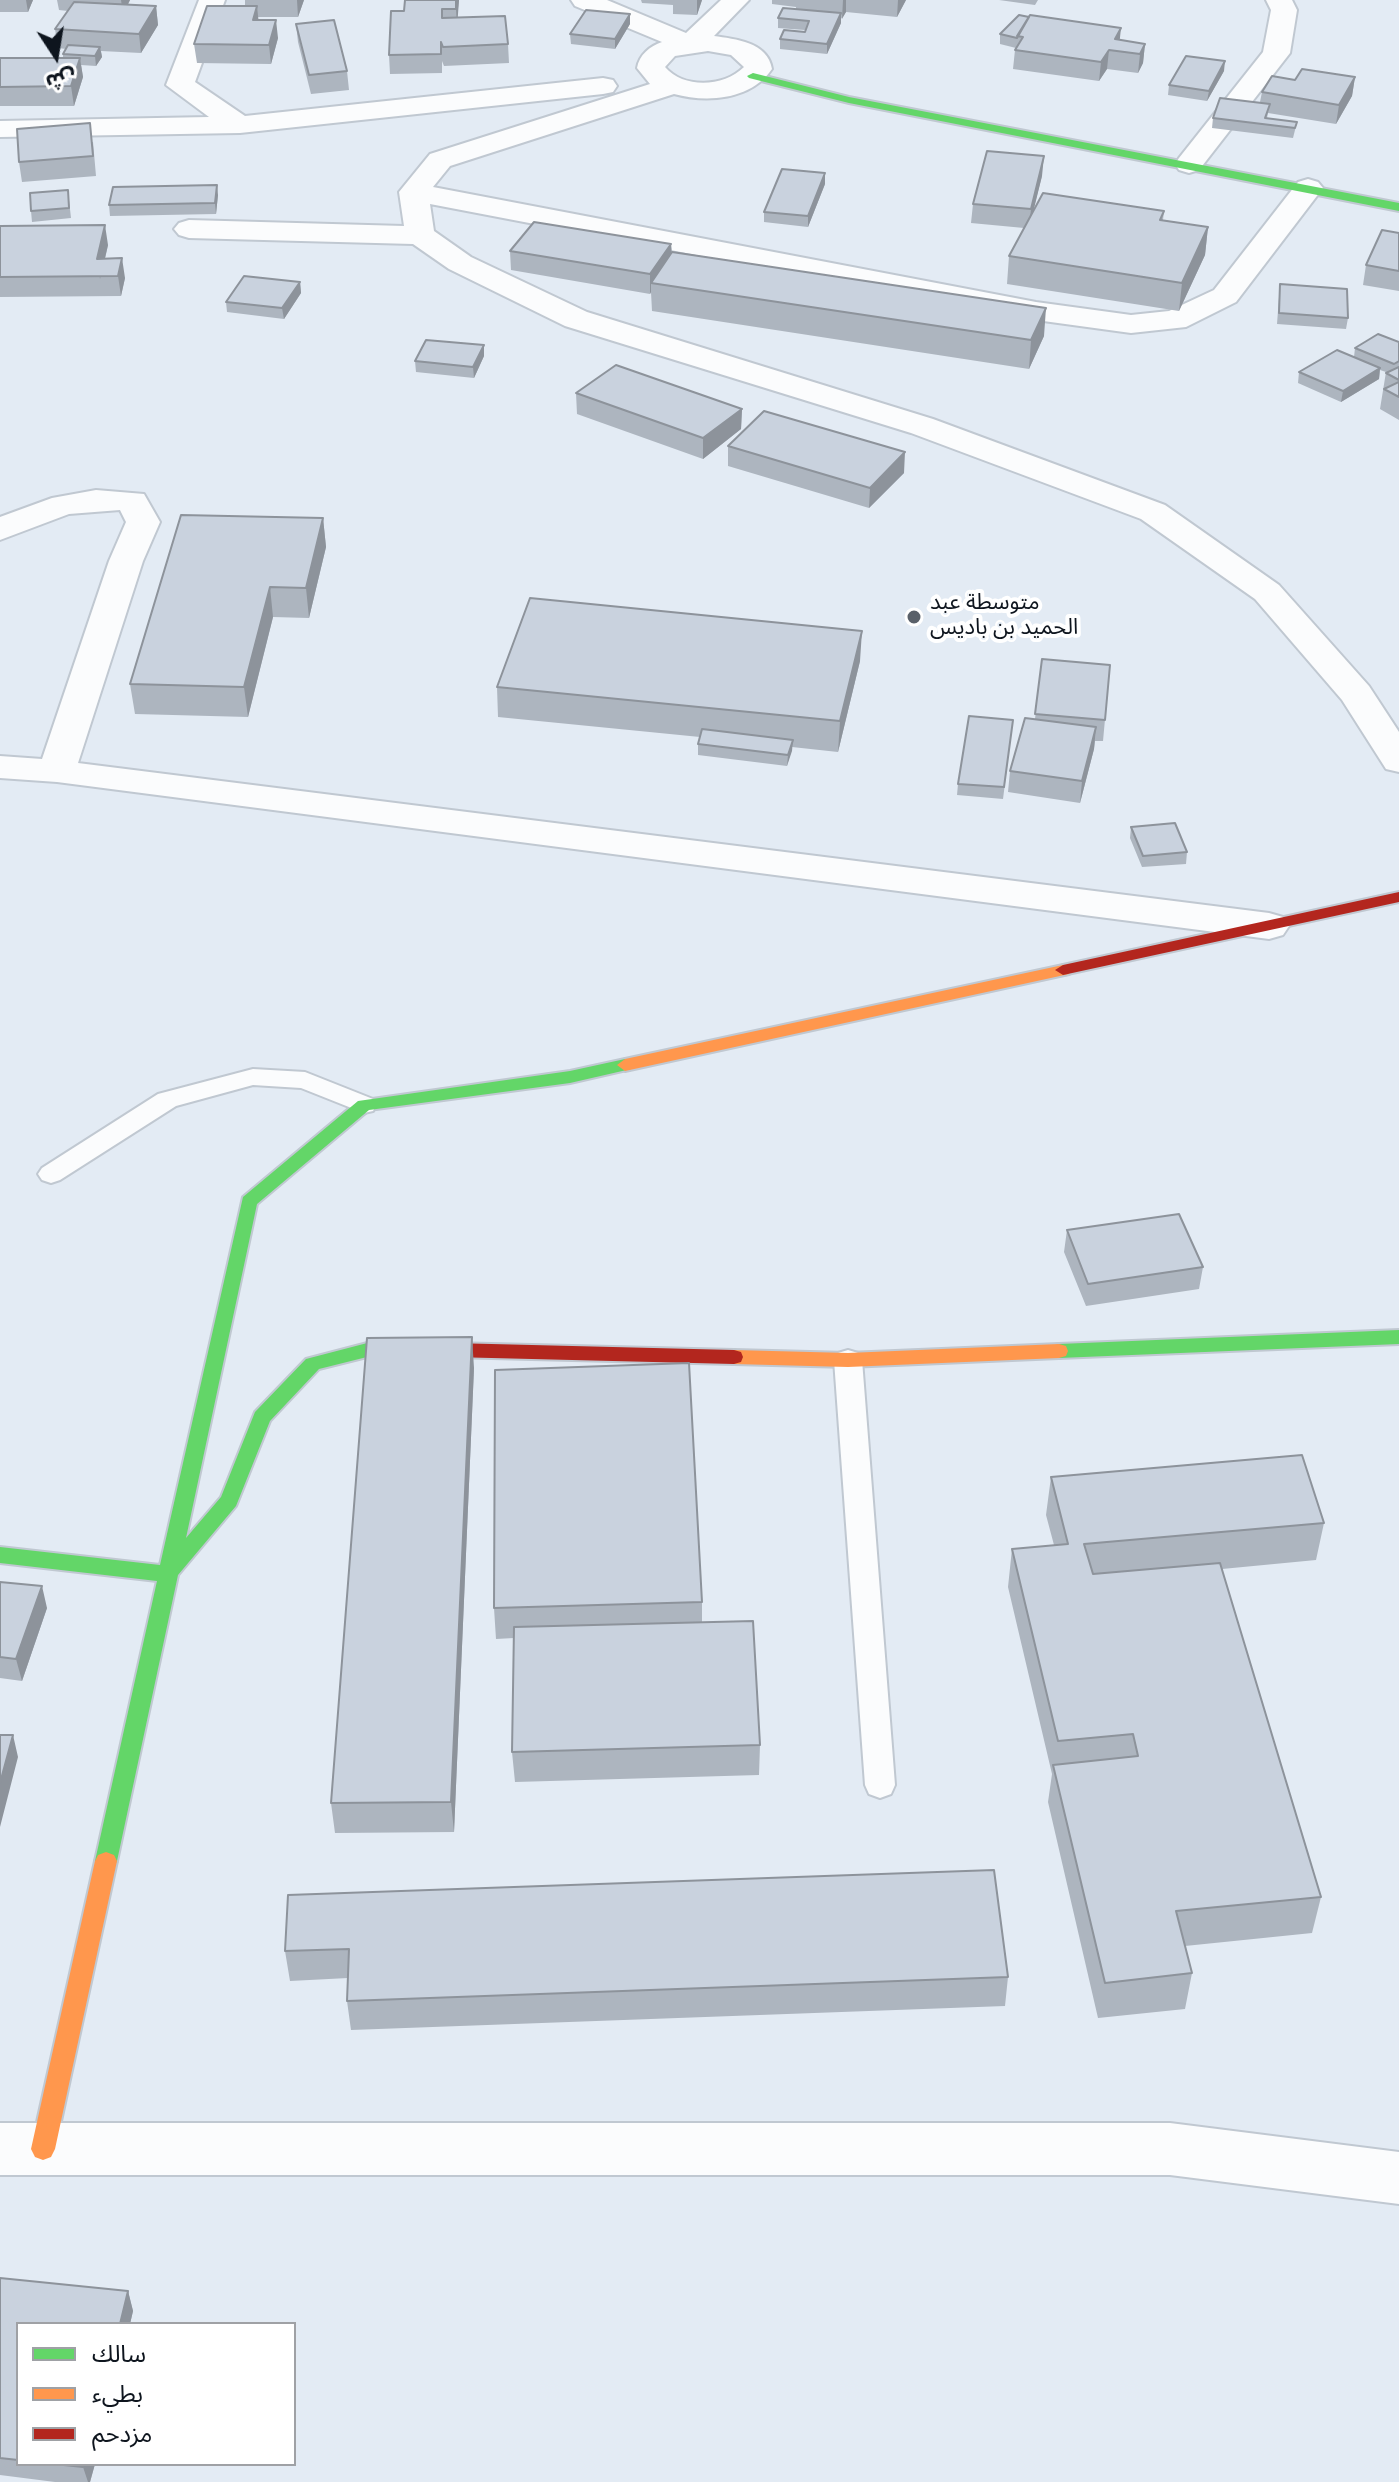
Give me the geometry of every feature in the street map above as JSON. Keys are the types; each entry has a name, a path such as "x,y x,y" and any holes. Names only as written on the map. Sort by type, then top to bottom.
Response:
{"street":[{"path":"108,129 180,85 212,0"},
{"path":"584,0 690,44"},
{"path":"690,44 736,0"},
{"path":"1189,164 1276,53 1284,10 1279,0"},
{"path":"0,129 240,125 668,83 709,89 742,83 758,69 757,61 739,48 708,43 665,50 652,61 651,68 668,83"},
{"path":"753,76 849,100 1399,207"},
{"path":"420,235 414,192 440,160 668,83"},
{"path":"180,85 240,125"},
{"path":"437,104 500,141"},
{"path":"414,192 1036,311 1131,324 1175,320 1225,296 1308,188"},
{"path":"189,229 420,235 460,263 576,319 922,426 1153,512 1267,592 1356,694 1399,761"},
{"path":"0,530 42,510 101,498 132,501 143,522 126,561 57,771"},
{"path":"1,765 1269,926"},
{"path":"1399,897 570,1077 364,1105 249,1201 167,1574 22,2149 1170,2149 1399,2178"},
{"path":"167,1574 229,1501 262,1417 313,1364 375,1348 848,1360 1399,1337"},
{"path":"0,1555 167,1574"}],"lane":[{"path":"51,1174 167,1100 253,1077 305,1080 364,1105"},
{"path":"848,1360 880,1785"}],"building":[{"path":"405,0 456,0 456,9 442,9 442,18 505,16 508,44 443,47 441,42 441,54 389,55 391,11 404,11"},
{"path":"74,2 156,6 139,34 55,29"},
{"path":"207,6 257,6 253,20 276,20 269,45 194,44"},
{"path":"783,8 841,13 827,44 780,39 784,30 805,32 809,21 778,18"},
{"path":"586,10 630,14 615,39 570,34"},
{"path":"1019,15 1029,17 1017,38 1000,34"},
{"path":"1030,15 1121,28 1115,39 1145,44 1140,54 1109,50 1101,62 1015,50 1023,37 1017,36"},
{"path":"334,20 347,71 309,75 296,24"},
{"path":"68,45 100,47 95,56 63,54"},
{"path":"1186,56 1225,61 1209,91 1169,85"},
{"path":"0,58 80,58 71,86 0,87"},
{"path":"1302,69 1355,77 1339,105 1262,92 1272,76 1295,80"},
{"path":"1220,98 1270,104 1265,118 1297,122 1295,128 1213,118"},
{"path":"90,123 93,156 19,162 17,129"},
{"path":"987,151 1044,156 1031,209 973,204"},
{"path":"782,169 825,173 808,216 764,212"},
{"path":"217,185 215,203 109,205 113,187"},
{"path":"68,190 69,208 31,211 30,193"},
{"path":"1043,193 1164,211 1160,220 1208,227 1182,283 1009,256"},
{"path":"534,222 671,244 650,274 510,251"},
{"path":"105,225 97,259 122,258 118,276 0,277 0,226"},
{"path":"1382,230 1399,233 1399,271 1366,265"},
{"path":"672,252 1046,308 1031,340 651,283"},
{"path":"244,276 300,282 282,308 226,302"},
{"path":"1280,284 1347,289 1348,318 1279,313"},
{"path":"1378,334 1399,342 1399,361 1394,364 1355,348"},
{"path":"426,340 484,345 473,367 415,361"},
{"path":"1337,350 1380,368 1343,391 1299,372"},
{"path":"616,365 742,409 703,438 576,393"},
{"path":"1399,367 1399,380 1386,373"},
{"path":"1399,382 1399,397 1384,389"},
{"path":"764,411 905,452 870,488 728,446"},
{"path":"181,515 323,518 306,588 270,587 244,687 130,684"},
{"path":"530,598 862,631 840,721 497,687"},
{"path":"1042,659 1110,665 1105,720 1035,714"},
{"path":"969,716 1013,720 1004,787 958,784"},
{"path":"1025,718 1096,727 1082,781 1010,771"},
{"path":"702,729 793,740 788,755 698,744"},
{"path":"1175,823 1187,852 1143,856 1131,827"},
{"path":"1179,1214 1203,1267 1088,1284 1067,1230"},
{"path":"472,1337 451,1802 331,1803 367,1338"},
{"path":"689,1363 702,1602 494,1608 495,1370"},
{"path":"1302,1455 1324,1523 1084,1544 1093,1574 1220,1563 1321,1897 1176,1911 1192,1973 1105,1983 1053,1765 1138,1756 1133,1734 1058,1741 1012,1549 1068,1544 1051,1477"},
{"path":"0,1582 42,1586 16,1659 0,1657"},
{"path":"753,1621 760,1745 512,1752 514,1627"},
{"path":"0,1735 13,1735 0,1783"},
{"path":"994,1870 1008,1977 347,2001 349,1949 285,1951 288,1895"},
{"path":"0,2278 128,2291 120,2322 16,2322 16,2460 0,2458"}],"traffic: fast":[{"path":"753,76 849,100 1399,207"},
{"path":"106,1861 249,1201 364,1105 570,1077 625,1065"},
{"path":"1059,1351 1399,1337"},
{"path":"0,1555 167,1574 229,1501 262,1417 313,1364 375,1348 451,1350"}],"traffic: slow":[{"path":"625,1065 1063,970"},
{"path":"734,1357 848,1360 1059,1351"},
{"path":"43,2149 106,1861"}],"traffic: jam":[{"path":"1063,970 1399,897"},
{"path":"451,1350 734,1357"}],"place":[{"name":"متوسطة عبد الحميد بن باديس","path":"914,617"}]}
